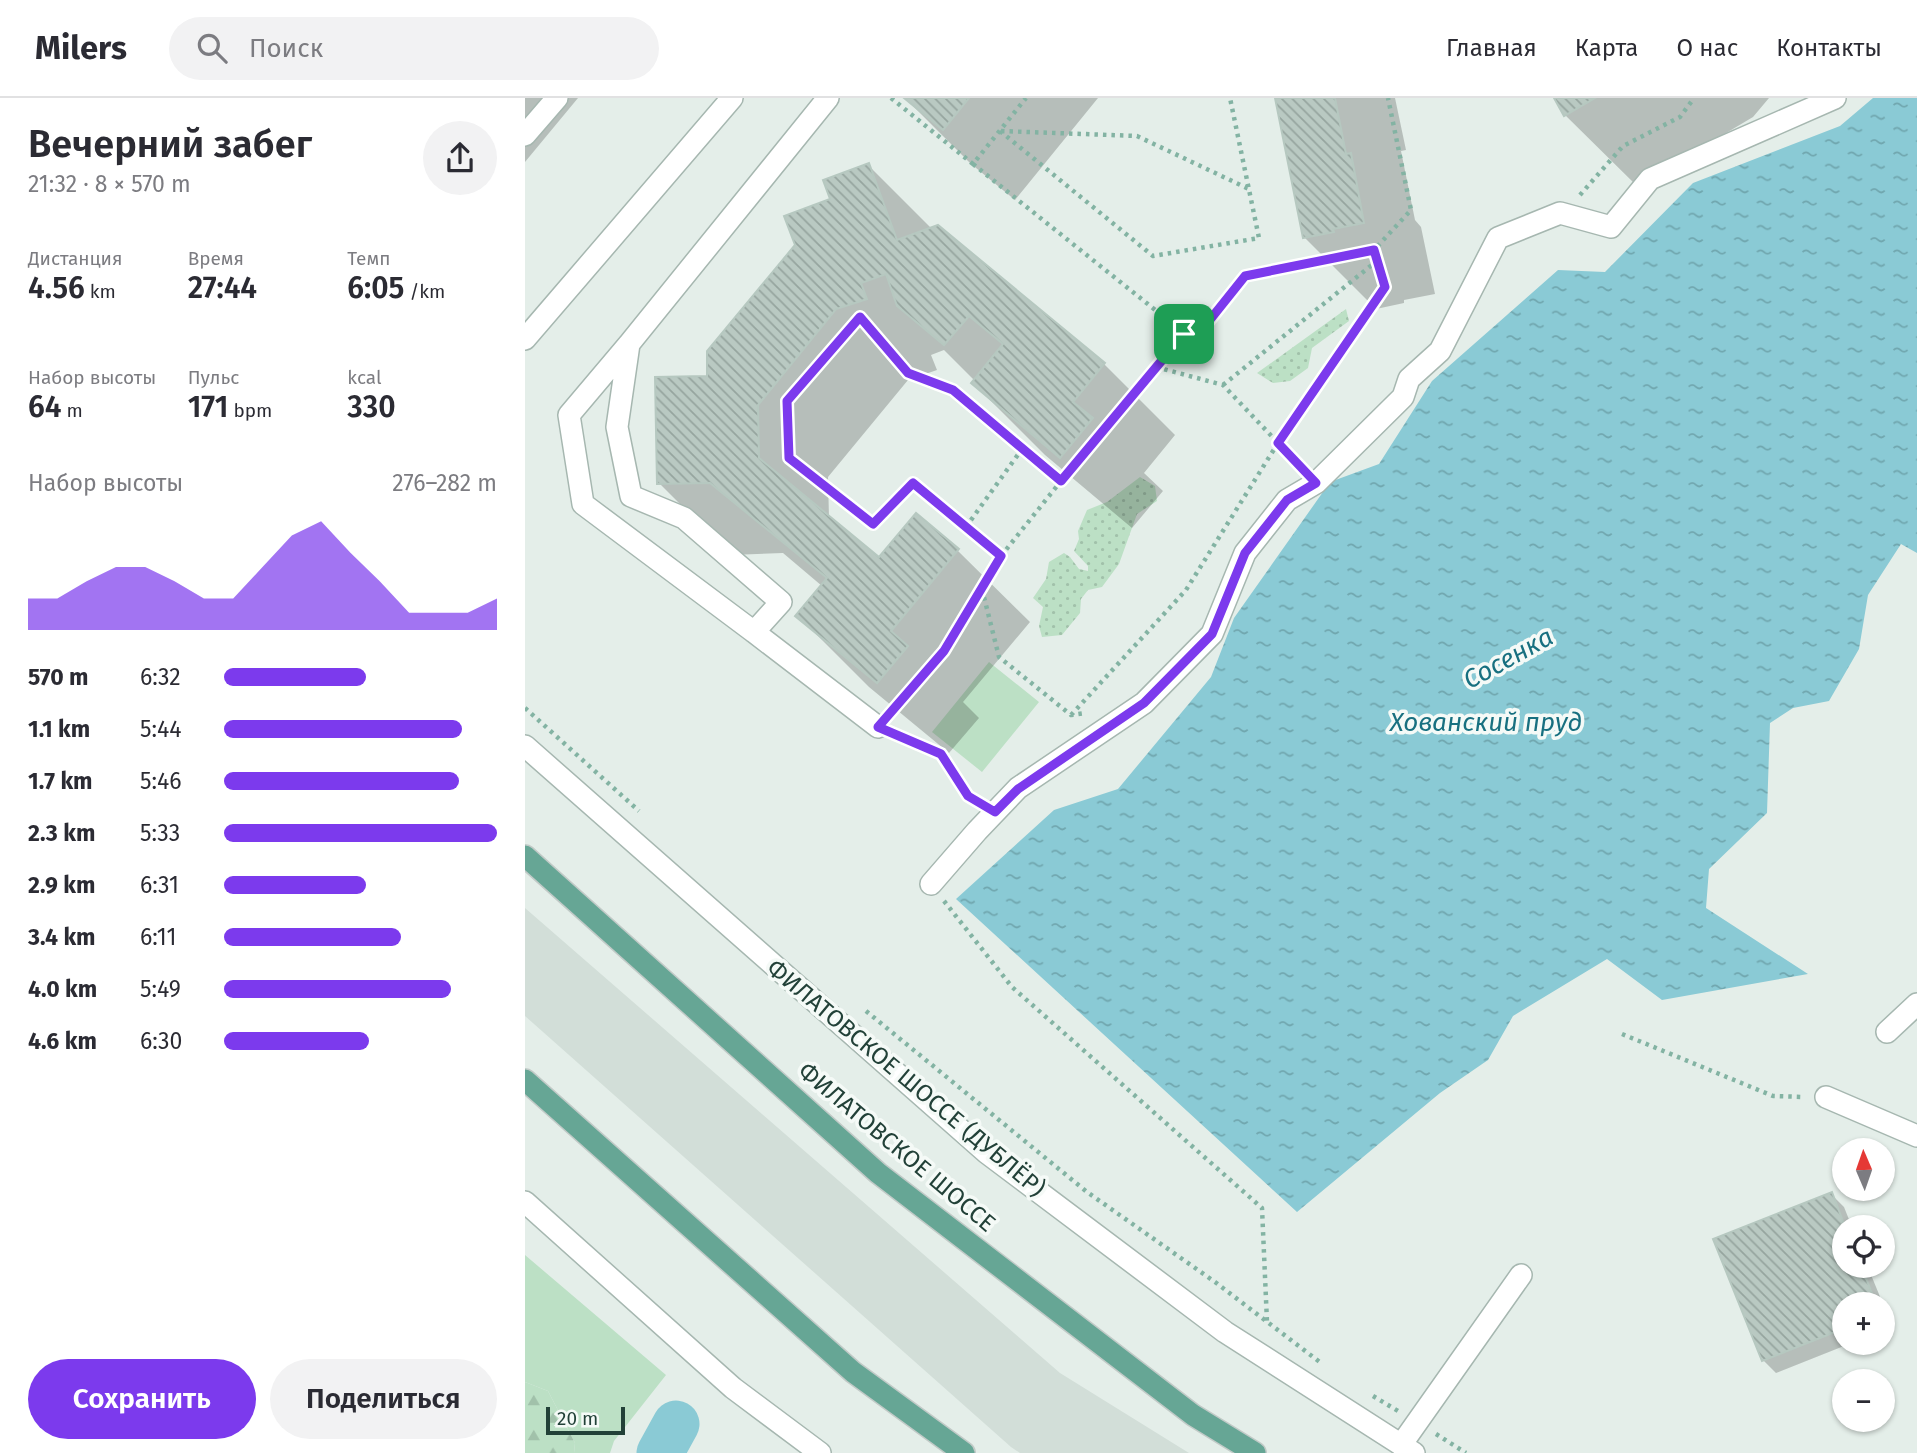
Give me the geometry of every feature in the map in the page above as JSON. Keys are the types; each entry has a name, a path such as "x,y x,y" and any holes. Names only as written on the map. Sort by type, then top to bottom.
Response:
{"main road":[{"name":"ФИЛАТОВСКОЕ ШОССЕ","path":"525,856 878,1173 1193,1415 1255,1453"},
{"path":"525,1080 853,1372 964,1453"}],"street":[{"path":"525,135 557,98"},
{"path":"525,339 732,98"},
{"path":"828,98 569,415 583,504 878,727"},
{"path":"931,884 1018,789 1144,703 1212,634 1245,553 1287,500 1316,483 1403,397 1409,379 1440,352 1498,238 1560,213 1611,227 1650,179 1835,98"},
{"path":"629,344 617,427 631,496 684,518 781,602 754,632"},
{"name":"ФИЛАТОВСКОЕ ШОССЕ (ДУБЛЁР)","path":"525,746 987,1153 1225,1332 1408,1449"},
{"path":"1887,1032 1917,1004"},
{"path":"1826,1097 1917,1136"},
{"path":"525,1202 733,1388 820,1453"},
{"path":"1408,1449 1417,1422 1521,1275"}],"path":[{"path":"891,98 1193,341 1245,276 1374,250 1411,210 1388,98"},
{"path":"973,164 1026,98"},
{"path":"1000,131 1153,256 1259,238 1230,98"},
{"path":"1564,213 1623,146 1680,117 1694,98"},
{"path":"1000,131 1137,136 1249,189"},
{"path":"1071,715 1186,590 1278,443 1385,287 1374,250"},
{"path":"1223,385 1378,260"},
{"path":"1001,556 913,483 873,524 789,458 787,401 860,317 908,373 953,390 1061,481"},
{"path":"995,812 968,796 941,754 878,727 944,651 1001,556 1184,334"},
{"path":"1156,367 1223,385 1316,483"},
{"path":"966,527 1023,449"},
{"path":"982,588 999,657 1071,715 1095,711"},
{"path":"525,708 641,813"},
{"path":"931,884 1012,987 1262,1208 1267,1322"},
{"path":"865,1010 1087,1192 1215,1282 1328,1368"},
{"path":"1622,1034 1773,1096 1826,1097"},
{"path":"1373,1395 1466,1453"}],"shaded area":[{"path":"525,908 1060,1373 1189,1453 1020,1453 1011,1447 525,1016"}],"green space":[{"path":"1346,309 1349,321 1312,348 1308,368 1290,381 1273,383 1257,373"},
{"path":"1140,477 1155,486 1157,501 1137,514 1119,564 1102,587 1088,590 1081,599 1080,613 1062,635 1042,637 1039,626 1043,607 1033,598 1046,579 1049,562 1064,553 1079,569 1088,571 1088,566 1074,551 1079,539 1078,531 1087,510 1107,502"},
{"path":"989,662 1039,702 982,772 932,732"},
{"path":"525,1255 666,1375 614,1441 610,1453 574,1453 575,1443 548,1391 525,1382"},
{"path":"525,1382 548,1391 575,1443 574,1453 525,1453"}],"water":[{"name":"Хованский пруд","path":"1873,98 1917,98 1917,553 1901,544 1868,595 1859,649 1829,701 1793,708 1770,723 1767,813 1709,869 1706,908 1808,974 1662,1000 1607,959 1513,1016 1488,1060 1440,1093 1297,1212 956,899 1054,810 1118,789 1211,677 1234,618 1330,482 1379,464 1432,381 1558,270 1605,272 1693,183 1840,126"}],"building":[{"path":"904,98 969,98 943,130"},
{"path":"1275,98 1335,98 1346,154 1351,153 1364,223 1303,238"},
{"path":"1554,98 1595,98 1564,116"},
{"path":"869,163 897,240 938,225 1105,363 1073,402 1093,418 1060,458 971,383 1003,344 969,316 944,345 897,306 886,274 861,283 867,299 836,309 758,405 759,458 879,557 916,513 959,549 891,631 908,646 877,683 795,616 827,578 710,483 657,484 655,377 707,376 707,351 795,245 784,216 830,199 823,180"},
{"path":"1832,1192 1832,1201 1835,1201 1841,1215 1832,1215 1832,1278 1866,1278 1871,1292 1832,1292 1832,1333 1762,1361 1713,1239"}],"waterway":[{"name":"Сосенка","path":"660,1453 676,1424"}],"route":[{"path":"1374,250 1385,287 1278,443 1316,483 1287,500 1245,553 1212,634 1144,703 1018,789 995,812 968,796 941,754 878,727 944,651 1001,556 913,483 873,524 789,458 787,401 860,317 908,373 953,390 1061,481 1184,334 1193,341 1245,276 1374,250"}]}
